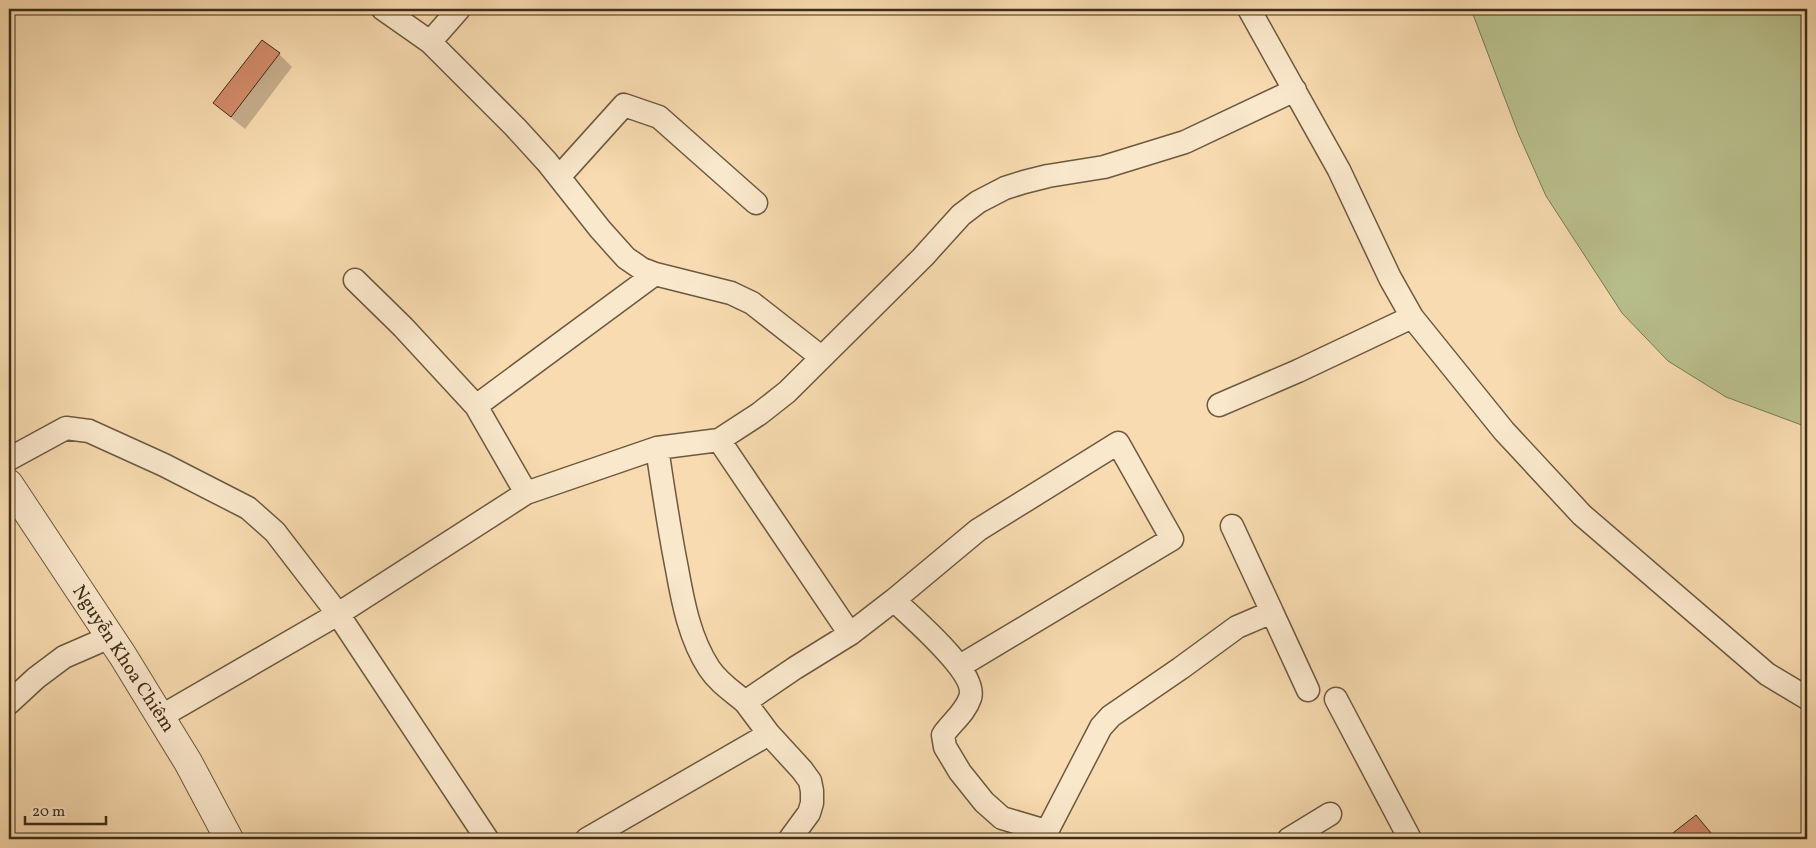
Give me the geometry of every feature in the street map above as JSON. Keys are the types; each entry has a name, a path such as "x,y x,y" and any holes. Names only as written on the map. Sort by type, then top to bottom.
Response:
{"street":[{"path":"383,9 430,42 516,127 626,258 642,269 655,274 730,293 752,303 822,357"},
{"path":"430,42 458,9"},
{"path":"1249,9 1339,170 1390,278 1412,317 1504,431 1582,515 1767,674 1807,698"},
{"path":"160,717 338,614 526,493 657,448 719,440 759,414 787,392 923,257 961,215 978,202 1004,188 1024,182 1104,167 1184,142 1295,90"},
{"path":"559,177 624,105 659,117 756,203"},
{"path":"476,406 655,274"},
{"path":"355,280 403,327 476,406 526,493"},
{"path":"1219,405 1298,371 1412,317"},
{"path":"9,459 66,428 89,431 164,465 248,508 262,519 300,562 338,614 487,839"},
{"path":"719,440 850,634"},
{"path":"745,702 850,634 978,530 1118,443 1172,539 960,666"},
{"path":"657,448 670,533 684,604 701,654 709,669 719,681 745,702 769,734 810,781 812,803 809,813 790,839"},
{"name":"Nguyễn Khoa Chiêm","path":"9,484 110,637 188,762 229,839"},
{"path":"1232,526 1308,690"},
{"path":"894,600 960,666 969,682 971,696 962,714 950,725 943,735 945,747 960,772 978,795 1002,818 1044,835 1101,727 1111,716 1237,628 1272,612"},
{"path":"9,703 36,678 64,658 110,637"},
{"path":"1336,700 1410,839"},
{"path":"587,839 769,734"},
{"path":"1289,839 1330,814"}],"green space":[{"path":"1471,9 1807,9 1807,427 1726,397 1668,361 1622,313 1546,196 1518,133"}],"building":[{"path":"262,40 280,53 231,117 213,103"},
{"path":"1696,815 1716,839 1672,839 1669,836"}]}
